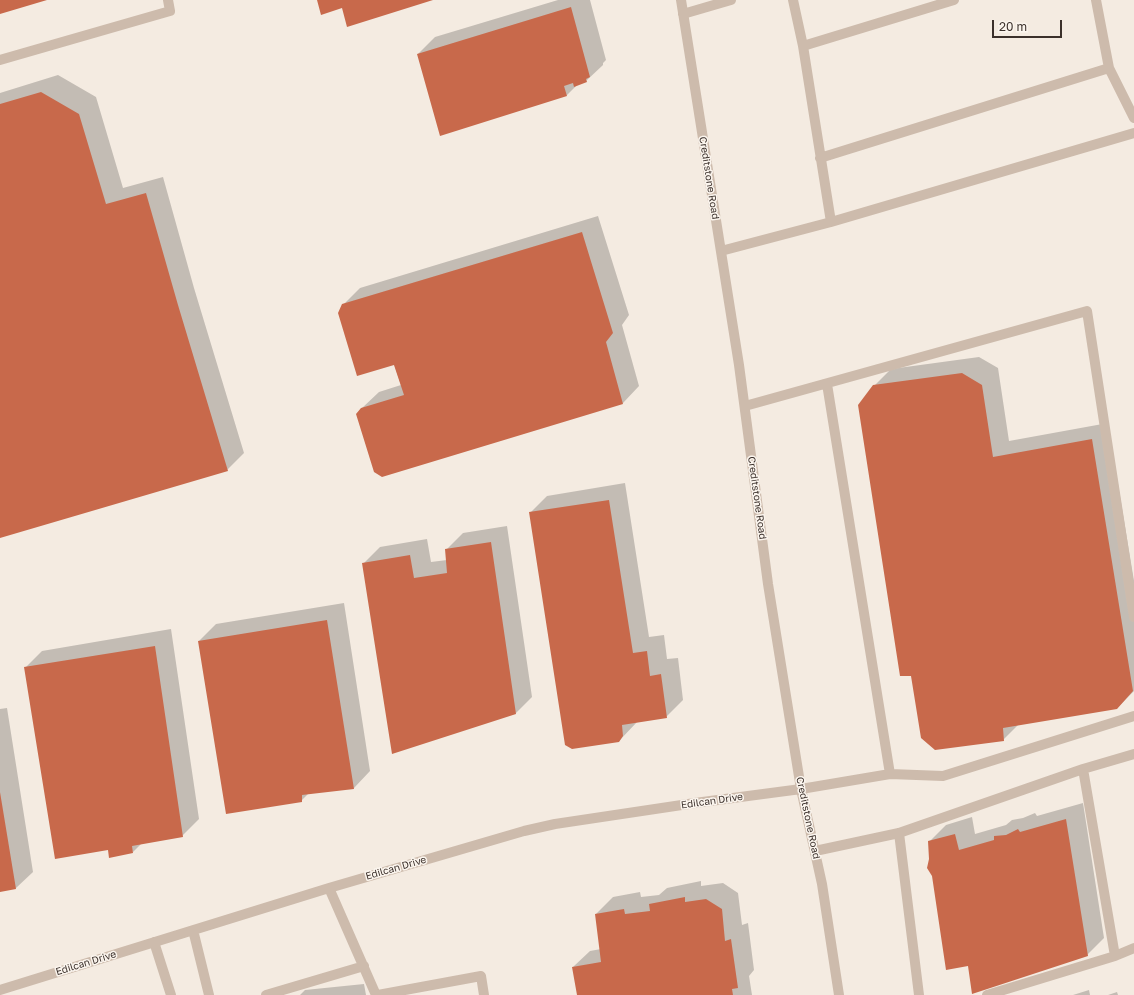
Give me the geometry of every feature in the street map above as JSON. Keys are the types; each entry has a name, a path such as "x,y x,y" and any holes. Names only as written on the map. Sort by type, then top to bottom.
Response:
{"street":[{"path":"0,60 170,11 168,0"},
{"name":"Creditstone Road","path":"681,0 721,251 768,584 801,789 822,884 839,995"},
{"path":"683,14 731,0"},
{"path":"793,0 803,46 830,222"},
{"path":"803,46 954,0"},
{"path":"1096,0 1109,68 1134,118"},
{"path":"820,158 1109,68"},
{"path":"721,251 830,222 1134,133"},
{"path":"744,406 1087,311 1134,617"},
{"path":"827,384 890,774"},
{"name":"Edilcan Drive","path":"0,990 12,991 154,942 524,830 687,804 801,789 890,774 943,776 1134,716"},
{"path":"815,851 899,833 1084,769 1134,754"},
{"path":"1084,769 1115,956"},
{"path":"899,833 919,995"},
{"path":"329,888 377,995 481,976 484,995"},
{"path":"194,930 209,995"},
{"path":"154,942 171,995"},
{"path":"987,995 1115,956 1134,948"},
{"path":"266,995 364,966"}],"building":[{"path":"0,0 47,0 0,14"},
{"path":"317,0 433,0 347,27 342,8 321,15"},
{"path":"571,7 590,77 586,79 587,82 574,87 573,83 564,86 567,96 440,136 417,54"},
{"path":"41,92 79,114 106,204 146,193 228,471 0,538 0,104"},
{"path":"582,232 613,333 606,342 623,404 382,477 374,472 356,414 361,408 404,395 394,365 357,376 338,313 342,304"},
{"path":"962,373 982,385 993,457 1092,439 1133,691 1117,709 1003,728 1004,741 935,750 921,738 911,676 900,676 858,405 873,385"},
{"path":"609,500 633,653 647,651 650,676 661,674 667,718 622,725 623,736 619,742 572,749 565,745 529,512"},
{"path":"491,542 516,714 392,754 362,563 410,555 414,578 447,573 445,549"},
{"path":"327,620 354,789 302,795 302,802 226,814 198,641"},
{"path":"155,646 183,837 132,846 133,853 109,858 108,850 55,859 24,667"},
{"path":"0,792 16,889 0,892"},
{"path":"1066,819 1088,956 972,994 968,966 946,970 932,876 927,868 929,859 928,841 955,834 959,850 994,840 994,836 1006,835 1018,829 1020,832"},
{"path":"685,897 685,902 706,899 722,909 725,941 731,939 738,988 732,989 733,995 577,995 572,967 601,962 595,914 624,909 625,914 650,911 649,904"}]}
